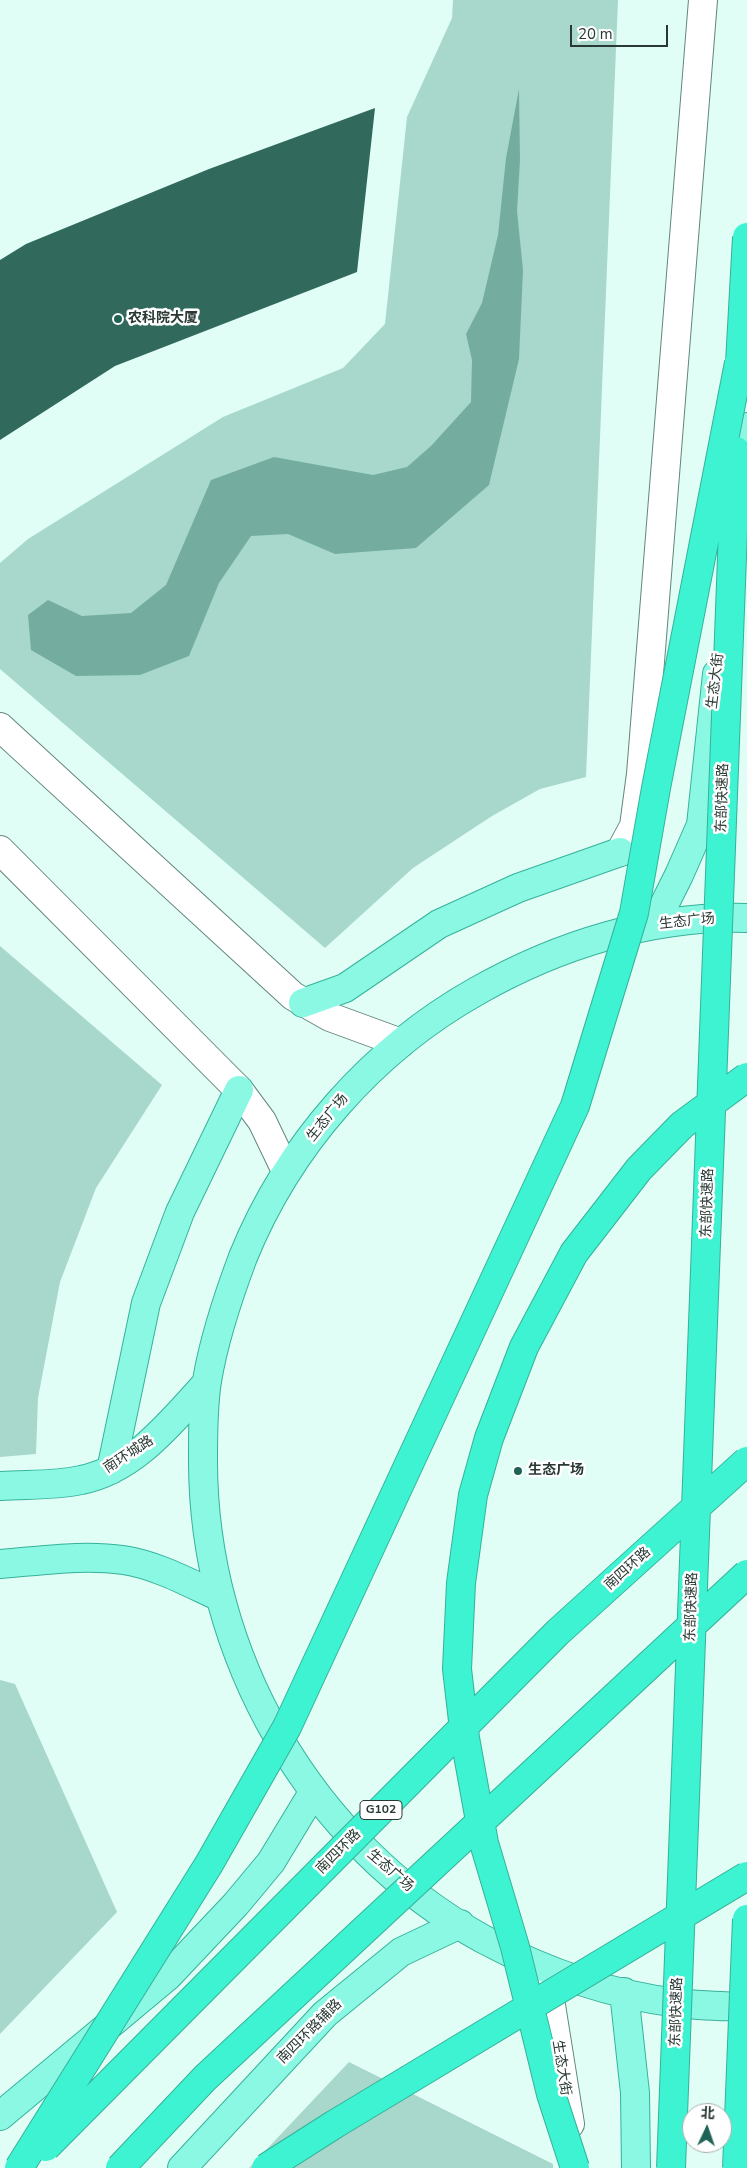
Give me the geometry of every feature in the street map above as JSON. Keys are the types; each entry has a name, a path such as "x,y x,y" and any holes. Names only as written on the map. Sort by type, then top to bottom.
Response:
{"highway":[{"name":"东部快速路","path":"671,2168 739,362 747,238"},
{"path":"19,2168 208,1864 286,1727 575,1106 634,913 656,788 739,362"},
{"path":"575,2168 551,2094 514,1947 484,1843 465,1738 457,1669 461,1583 473,1496 489,1438 524,1347 574,1253 645,1162 682,1125 747,1077"},
{"name":"南四环路","path":"25,2168 558,1632 747,1460"},
{"path":"120,2168 205,2078 747,1574"},
{"path":"266,2168 747,1876"},
{"path":"738,2168 747,1919"}],"main road":[{"name":"生态大街","path":"654,925 680,875 701,825 708,746 747,427"},
{"path":"303,1003 345,988 439,924 518,888 620,852"},
{"name":"生态广场","path":"747,918 654,925 582,943 512,971 448,1007 388,1052 336,1105 286,1171 254,1230 229,1293 206,1384 203,1427 203,1495 211,1563 228,1628 253,1692 286,1752 326,1808 373,1858 425,1902 483,1939 545,1968 610,1990 677,2003 747,2007"},
{"path":"111,1470 146,1303 180,1212 238,1090"},
{"name":"南环城路","path":"0,1486 80,1480 111,1470 152,1442 206,1384"},
{"path":"0,1564 76,1558 124,1560 163,1570 220,1597"},
{"path":"0,2116 168,1976 236,1904 271,1862 314,1791"},
{"name":"南四环路辅路","path":"182,2168 325,2014 401,1952 460,1924"},
{"path":"624,1992 635,2092 636,2168"}],"street":[{"path":"620,852 634,826 641,774 703,0"},
{"path":"0,727 293,996 330,1017 401,1043"},
{"path":"0,850 238,1090 262,1121 286,1171"},
{"name":"生态大街","path":"545,1968 575,2168"}],"shaded area":[{"path":"453,0 618,0 586,777 540,789 492,816 413,868 325,948 0,669 0,563 28,539 223,417 343,368 385,324 407,117 452,18"},
{"path":"519,89 520,160 517,211 523,270 519,359 489,485 416,548 335,554 288,534 251,536 219,583 189,656 140,675 76,676 31,650 28,615 48,600 82,616 131,613 166,585 211,480 274,457 373,475 407,467 431,446 471,402 472,360 466,334 482,303 498,235 506,158"},
{"path":"0,946 162,1085 96,1188 60,1282 38,1398 36,1454 0,1457"},
{"path":"0,1680 15,1684 117,1912 0,2034"},
{"path":"349,2062 553,2164 553,2168 249,2168"}],"building":[{"name":"农科院大厦","path":"375,108 357,272 115,366 0,440 0,260 26,244 209,169"}],"place":[{"name":"农科院大厦","path":"118,319"},
{"name":"生态广场","path":"518,1471"}]}
